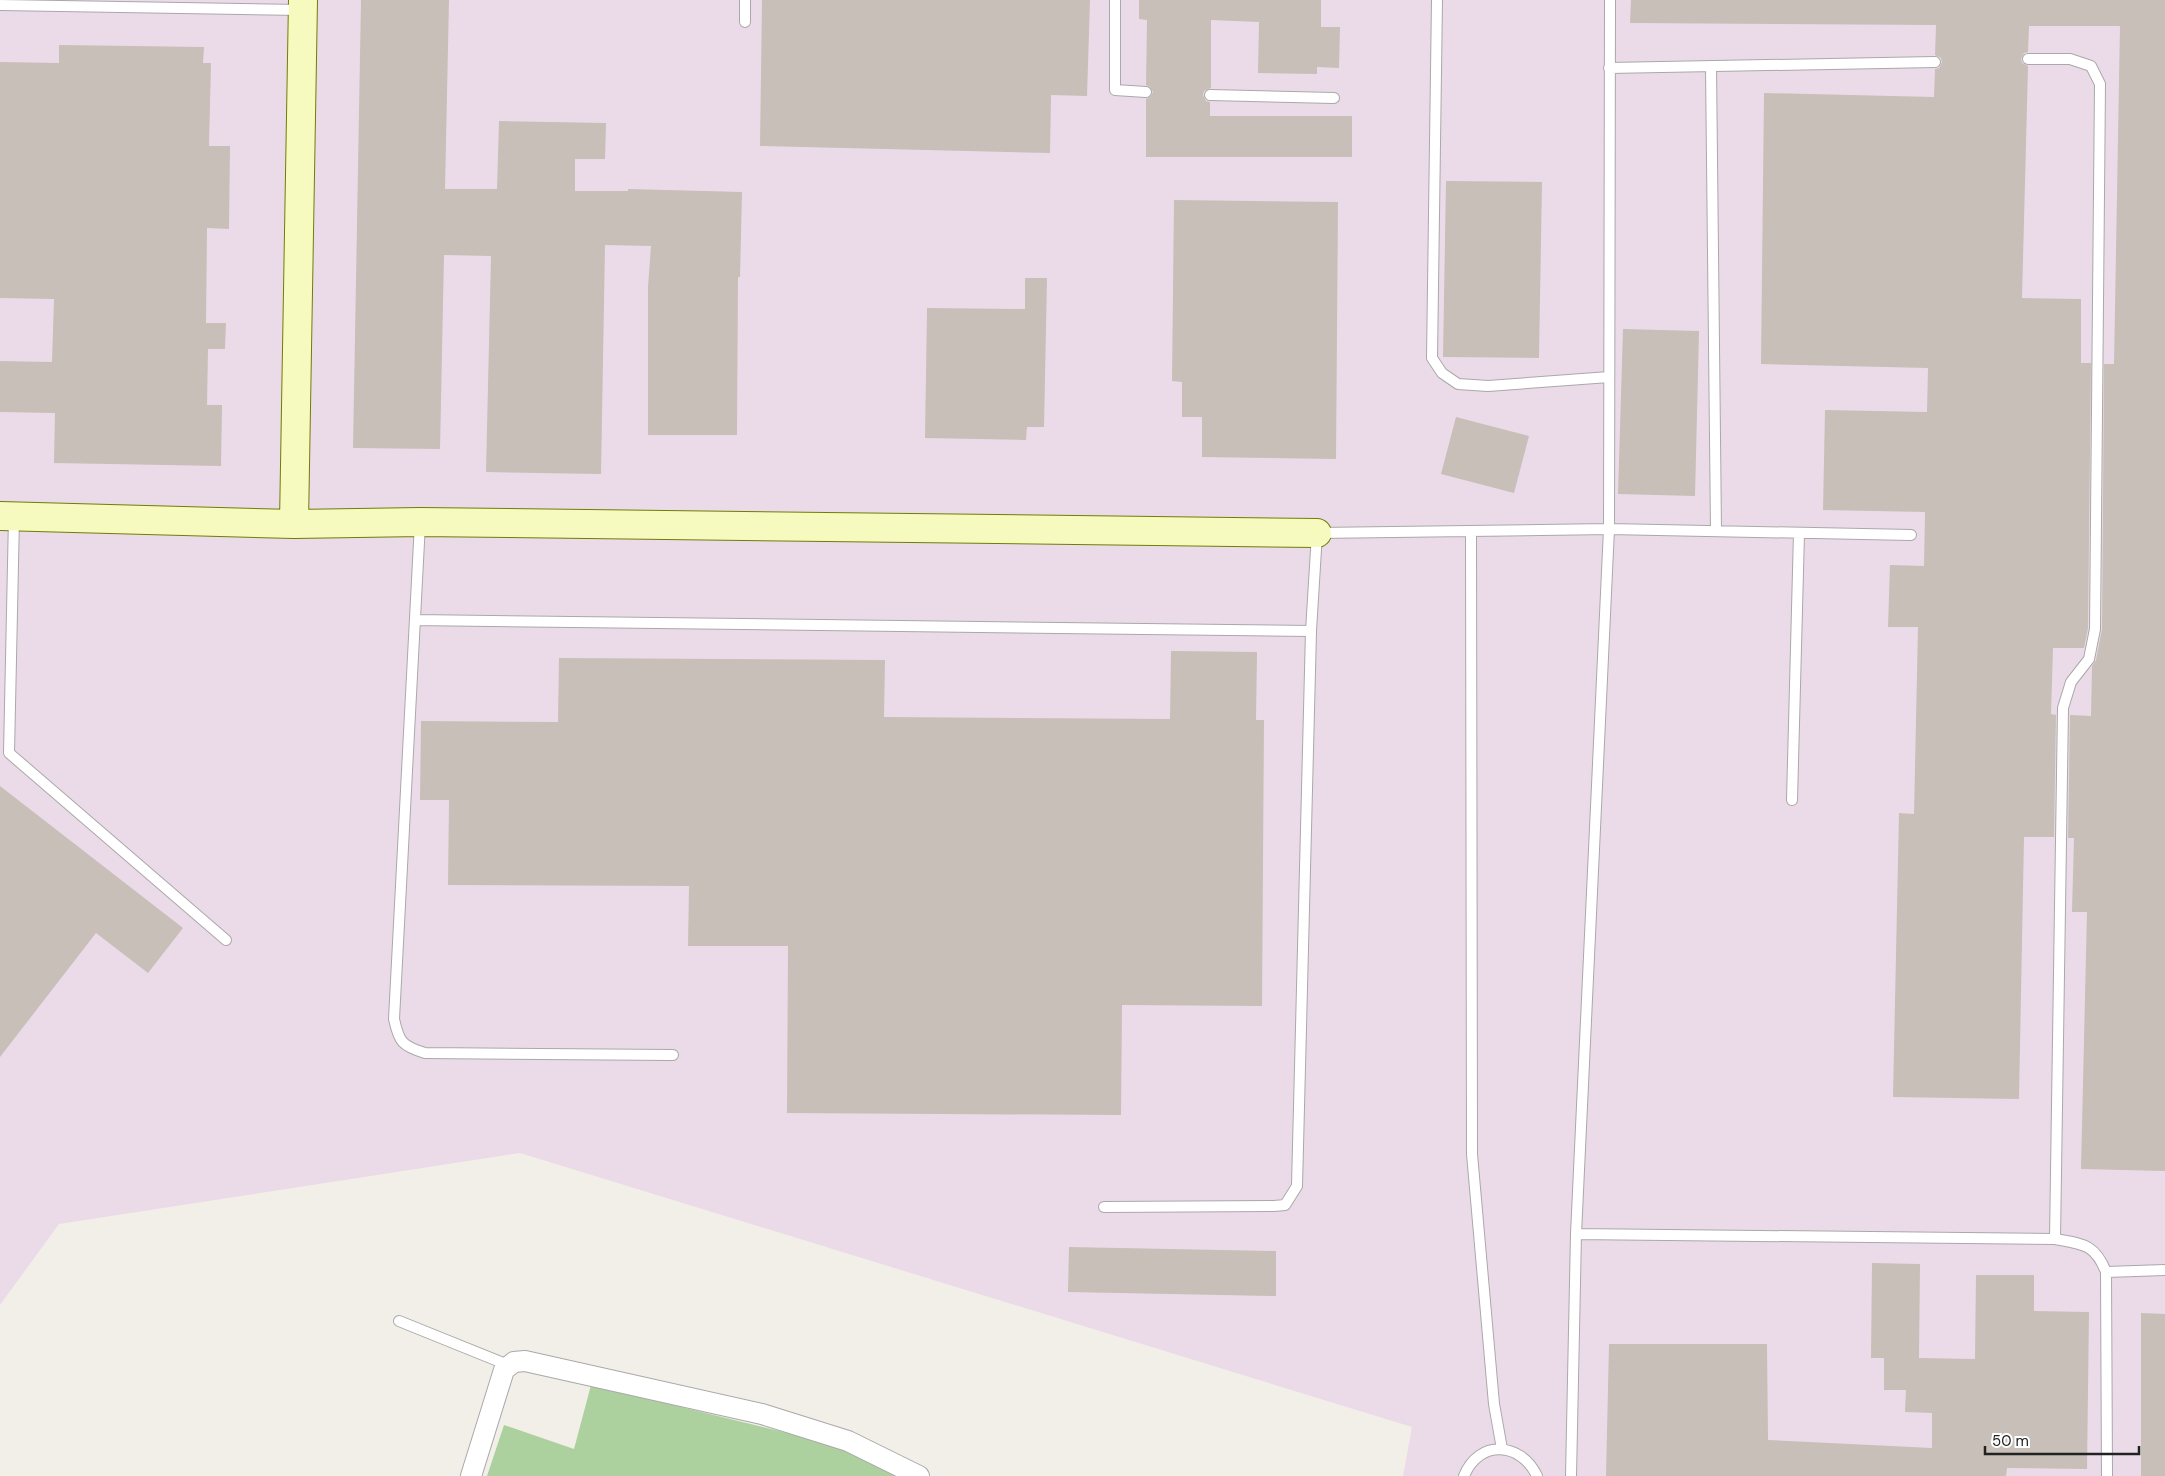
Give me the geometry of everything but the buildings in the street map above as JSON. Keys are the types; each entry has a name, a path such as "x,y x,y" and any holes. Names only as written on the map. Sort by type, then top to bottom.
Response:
{"street":[{"path":"294,524 303,5"},
{"path":"7,516 294,524 420,522 1317,533"},
{"path":"471,1476 501,1380 508,1365 525,1361 762,1414 848,1441 918,1476"}],"lane":[{"path":"745,0 745,22"},
{"path":"1114,0 1115,90 1146,92"},
{"path":"1437,0 1432,358 1442,373 1458,384 1488,386 1609,377"},
{"path":"1571,1476 1576,1234 1609,529 1610,0"},
{"path":"0,5 303,5"},
{"path":"2028,60 2070,59 2090,66 2100,84 2095,629 2090,659 2070,682 2063,708 2055,1239"},
{"path":"1609,68 1935,62"},
{"path":"1711,66 1716,531"},
{"path":"1210,95 1334,98"},
{"path":"7,516 10,753 226,940"},
{"path":"420,522 394,1019 398,1037 407,1048 424,1053 673,1055"},
{"path":"1104,1207 1285,1205 1298,1186 1311,632 1317,533 1609,529 1911,535"},
{"path":"1471,531 1472,1154 1494,1404 1502,1449"},
{"path":"1792,800 1799,533"},
{"path":"415,620 1311,632"},
{"path":"1576,1234 2055,1239 2082,1244 2099,1255 2106,1272 2107,1476"},
{"path":"2106,1272 2165,1270"},
{"path":"398,1321 508,1365"},
{"path":"1464,1476 1467,1468 1476,1457 1488,1451 1502,1449 1514,1451 1524,1457 1537,1476"}],"shaded area":[{"path":"0,0 2165,0 2165,1476 1403,1476 1412,1427 520,1153 59,1224 0,1305"}],"green space":[{"path":"591,1385 837,1445 902,1476 487,1476 504,1425 574,1449"}]}
